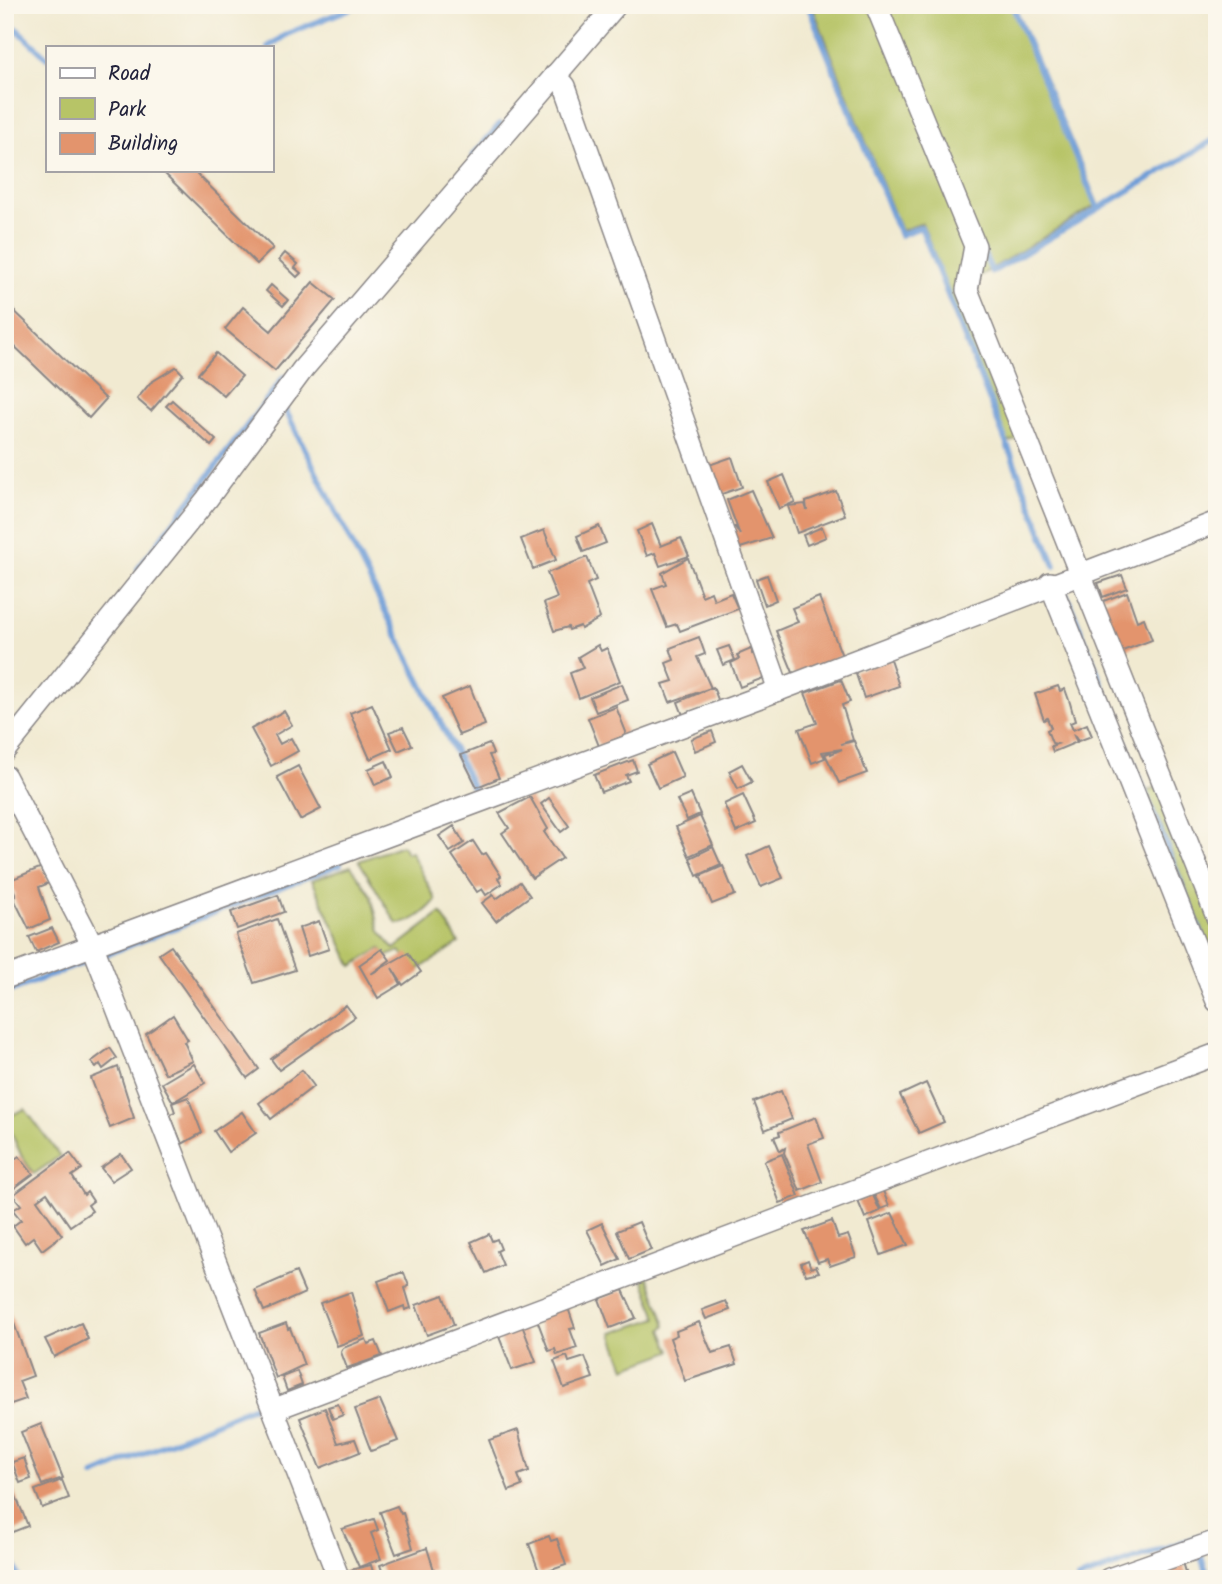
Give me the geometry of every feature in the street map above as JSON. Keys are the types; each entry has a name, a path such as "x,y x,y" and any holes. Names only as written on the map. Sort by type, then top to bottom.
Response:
{"street":[{"path":"5,750 207,499 303,369 559,79 616,5"},
{"path":"876,5 975,246 967,290 1217,917"},
{"path":"559,79 779,690"},
{"path":"5,978 96,953 779,690 1053,590 1217,522"},
{"path":"1053,590 1217,1001"},
{"path":"5,776 96,953 265,1395 275,1409 339,1579"},
{"path":"275,1409 1217,1054"},
{"path":"1108,1579 1217,1541"}],"green space":[{"path":"812,5 1014,5 1098,204 960,288 1022,437 1008,443 922,223 901,231"},
{"path":"1159,786 1217,932 1217,966 1147,791"},
{"path":"402,845 406,853 411,852 436,900 419,916 397,924 359,861"},
{"path":"351,866 371,895 380,931 394,949 441,913 459,943 416,971 400,951 386,957 381,948 352,966 312,880"},
{"path":"25,1109 60,1156 34,1174 21,1155 5,1118"},
{"path":"647,1275 666,1325 662,1330 671,1351 625,1368 612,1333 657,1318 642,1276"}],"building":[{"path":"163,172 195,172 273,248 257,264"},
{"path":"285,253 298,264 295,268 301,273 297,277 279,260"},
{"path":"313,282 335,300 275,371 225,329 243,307 271,331"},
{"path":"271,285 288,300 283,306 266,291"},
{"path":"5,302 106,399 89,418 5,337"},
{"path":"216,353 242,376 224,396 198,374"},
{"path":"176,367 183,374 151,411 137,399 150,383"},
{"path":"172,400 216,440 211,446 166,406"},
{"path":"732,457 742,487 716,496 706,466"},
{"path":"784,475 795,502 779,509 768,482"},
{"path":"751,490 772,538 734,550 728,529 735,527 740,535 727,500"},
{"path":"836,491 845,515 797,533 788,506 805,504 807,510 806,502"},
{"path":"652,524 661,546 681,538 689,556 660,566 655,553 647,556 637,531"},
{"path":"599,526 606,543 583,552 577,536"},
{"path":"822,527 826,537 807,545 803,535"},
{"path":"544,530 556,560 533,569 521,539"},
{"path":"587,557 596,580 587,584 600,618 581,629 580,626 554,631 544,603 557,598 547,573"},
{"path":"688,558 702,596 711,592 714,600 731,593 738,609 680,631 677,624 667,627 652,589 666,584 662,573"},
{"path":"767,575 776,600 765,605 756,579"},
{"path":"1122,575 1127,588 1103,597 1098,583"},
{"path":"1127,592 1137,621 1144,618 1152,640 1117,653 1098,603"},
{"path":"819,597 842,656 794,675 776,631 798,622 792,608"},
{"path":"699,637 705,654 697,657 711,688 670,702 663,684 673,681 666,663 674,660 670,648"},
{"path":"598,645 601,651 607,648 620,681 579,698 570,673 583,668 578,657"},
{"path":"729,646 735,660 723,665 717,650"},
{"path":"751,649 753,654 756,653 766,677 740,687 731,663 739,659 737,655"},
{"path":"890,659 899,686 864,698 855,671"},
{"path":"841,680 850,702 842,705 853,740 841,744 854,741 867,773 839,783 825,754 842,749 822,752 825,758 812,763 799,729 817,723 805,693"},
{"path":"622,684 628,700 596,712 590,697"},
{"path":"470,686 485,725 459,735 442,698"},
{"path":"1058,686 1060,691 1065,689 1070,703 1075,721 1070,723 1073,730 1087,724 1092,736 1078,741 1073,734 1077,742 1053,752 1051,746 1057,744 1052,743 1047,730 1051,728 1047,718 1044,720 1035,694"},
{"path":"713,687 719,702 683,715 678,702"},
{"path":"372,704 392,749 370,759 350,713"},
{"path":"616,707 626,732 624,736 599,746 588,718"},
{"path":"284,711 292,725 275,735 280,744 291,738 298,751 271,766 251,729"},
{"path":"403,727 412,745 398,751 389,732"},
{"path":"712,731 716,742 695,751 691,739"},
{"path":"489,744 493,754 489,755 499,778 477,787 461,755"},
{"path":"672,752 683,777 658,788 647,764"},
{"path":"633,760 637,771 626,775 629,781 601,792 594,775"},
{"path":"386,761 393,777 375,785 368,769"},
{"path":"742,764 752,782 738,789 729,771"},
{"path":"298,766 321,809 300,820 277,777"},
{"path":"691,794 700,814 687,820 677,800"},
{"path":"743,795 756,823 736,832 724,804"},
{"path":"530,797 548,829 544,832 562,858 532,878 502,833 509,828 499,813"},
{"path":"549,798 569,826 561,832 541,804"},
{"path":"700,816 713,845 689,856 676,827"},
{"path":"454,826 464,843 450,852 439,836"},
{"path":"473,841 482,855 486,853 501,876 498,878 502,884 486,895 482,889 477,892 452,855"},
{"path":"769,846 783,878 761,887 747,856"},
{"path":"713,847 721,865 697,876 690,858"},
{"path":"723,866 735,895 712,904 700,876"},
{"path":"42,867 49,883 39,887 50,920 29,929 13,897 16,896 10,880"},
{"path":"520,882 530,896 496,921 482,903 493,895 496,899"},
{"path":"278,895 284,912 237,929 231,912"},
{"path":"277,919 295,970 254,983 236,934"},
{"path":"319,921 329,949 308,956 299,928"},
{"path":"52,928 59,942 36,952 29,937"},
{"path":"171,946 259,1069 247,1078 159,954"},
{"path":"382,949 390,960 371,974 408,953 421,972 403,985 392,968 401,984 378,998 359,965"},
{"path":"346,1005 355,1017 279,1070 271,1059"},
{"path":"173,1015 188,1040 184,1042 193,1061 165,1074 146,1034"},
{"path":"110,1048 117,1058 103,1069 100,1064 96,1068 91,1062"},
{"path":"194,1064 205,1083 173,1102 162,1083"},
{"path":"118,1067 134,1118 110,1128 91,1078"},
{"path":"302,1070 314,1086 271,1119 259,1103"},
{"path":"926,1083 944,1122 919,1133 900,1095"},
{"path":"781,1091 792,1119 765,1130 754,1102"},
{"path":"188,1097 202,1133 182,1144 170,1114 175,1112 172,1103"},
{"path":"242,1112 256,1133 228,1152 214,1131"},
{"path":"816,1117 824,1138 808,1144 822,1182 800,1191 784,1153 785,1148 780,1151 774,1137 780,1135 779,1132"},
{"path":"70,1153 82,1169 72,1176 84,1195 87,1192 93,1201 88,1205 92,1211 70,1226 47,1193 37,1200 62,1235 42,1250 33,1237 25,1243 13,1226 21,1220 13,1210 21,1205 13,1195"},
{"path":"121,1154 131,1168 111,1181 101,1168"},
{"path":"782,1154 799,1196 780,1203 764,1161"},
{"path":"19,1156 33,1174 5,1195 5,1166"},
{"path":"883,1191 889,1206 881,1209 874,1195"},
{"path":"873,1195 880,1211 865,1218 858,1201"},
{"path":"892,1213 908,1245 881,1255 869,1222"},
{"path":"832,1221 838,1238 848,1235 856,1257 830,1266 827,1259 818,1262 804,1231"},
{"path":"639,1222 651,1250 629,1259 617,1231"},
{"path":"602,1223 620,1259 605,1266 587,1230"},
{"path":"489,1234 492,1241 497,1239 501,1249 497,1251 503,1265 486,1273 471,1242"},
{"path":"808,1260 811,1268 816,1266 819,1272 806,1275 801,1263"},
{"path":"296,1272 305,1293 264,1311 255,1290"},
{"path":"404,1273 409,1286 405,1288 411,1308 405,1310 404,1306 389,1312 378,1281"},
{"path":"623,1290 636,1318 610,1328 599,1299"},
{"path":"351,1292 364,1336 337,1346 320,1303"},
{"path":"443,1295 454,1325 427,1335 416,1305"},
{"path":"726,1301 730,1310 706,1319 702,1310"},
{"path":"7,1304 33,1376 19,1381 26,1399 5,1406"},
{"path":"567,1305 575,1328 570,1329 577,1348 557,1355 555,1349 549,1351 536,1317"},
{"path":"699,1322 712,1353 731,1347 737,1364 685,1381 670,1338 677,1335 676,1331"},
{"path":"81,1323 88,1339 54,1357 45,1339"},
{"path":"286,1323 304,1365 276,1378 259,1333"},
{"path":"522,1325 536,1362 512,1370 498,1334"},
{"path":"366,1339 368,1344 376,1341 382,1356 347,1368 341,1352 343,1348"},
{"path":"567,1356 569,1362 585,1357 593,1378 564,1388 554,1361"},
{"path":"297,1371 302,1385 287,1391 282,1377"},
{"path":"380,1400 398,1441 371,1451 355,1409"},
{"path":"338,1404 343,1415 333,1419 328,1407"},
{"path":"325,1408 338,1443 355,1439 360,1452 320,1468 300,1418"},
{"path":"41,1424 63,1478 42,1485 21,1432"},
{"path":"518,1430 529,1471 518,1475 522,1486 509,1491 489,1440"},
{"path":"24,1458 31,1479 20,1483 12,1462"},
{"path":"5,1469 28,1526 10,1533 5,1522"},
{"path":"62,1480 69,1498 42,1508 35,1490"},
{"path":"397,1506 401,1514 403,1513 413,1548 396,1554 380,1512"},
{"path":"374,1519 378,1530 371,1533 381,1559 359,1567 342,1529"},
{"path":"549,1536 551,1541 557,1539 566,1565 540,1574 529,1544"},
{"path":"427,1548 434,1570 410,1579 385,1579 380,1565"},
{"path":"1183,1562 1188,1579 1152,1579 1151,1573"},
{"path":"371,1565 375,1579 347,1579 346,1571"}],"waterway":[{"path":"269,46 287,34 359,5"},
{"path":"808,5 900,235 921,227 1055,566"},
{"path":"1012,5 1097,207"},
{"path":"5,18 46,57"},
{"path":"473,156 500,124"},
{"path":"982,250 992,272 1217,138"},
{"path":"138,569 284,377"},
{"path":"283,405 475,792"},
{"path":"1063,586 1208,951"},
{"path":"5,993 340,864"},
{"path":"94,1475 259,1404"},
{"path":"1078,1579 1217,1530"},
{"path":"5,1540 19,1579"},
{"path":"1201,1557 1209,1579"}]}
